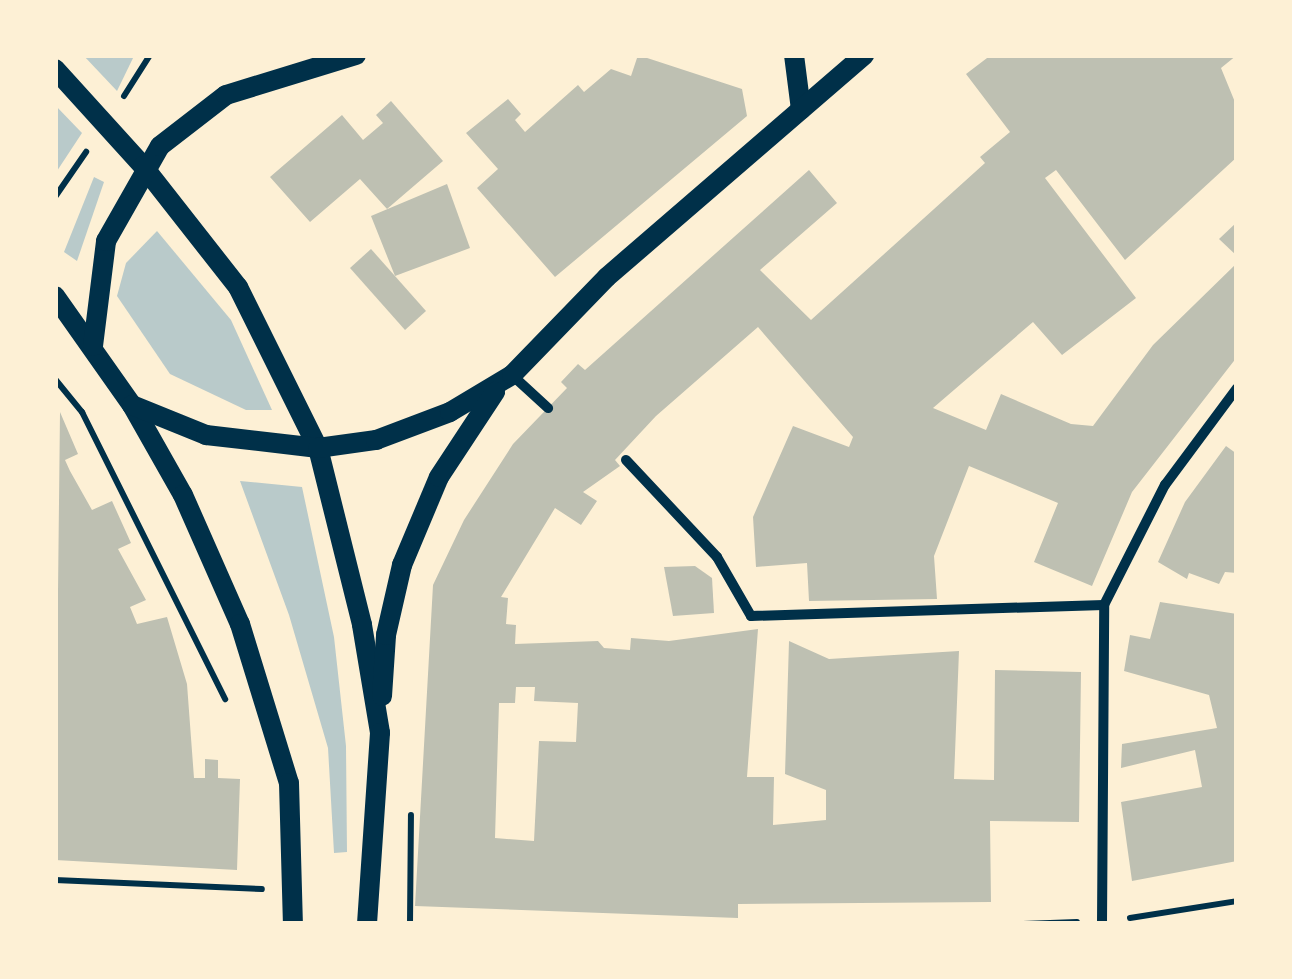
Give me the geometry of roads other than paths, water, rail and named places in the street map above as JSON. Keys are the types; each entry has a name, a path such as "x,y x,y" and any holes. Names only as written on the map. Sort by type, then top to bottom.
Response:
{"main road":[{"path":"94,346 106,241 144,166 226,95 356,55"},
{"path":"794,55 801,110"},
{"path":"366,924 386,635 402,564 439,477 505,382 608,277 864,55"},
{"path":"55,68 144,166 238,287 318,448 380,734"},
{"path":"55,296 94,346 132,405 182,494 271,708 290,783 292,924"},
{"path":"132,405 206,434 318,448 405,432 505,382"}],"street":[{"path":"505,382 548,408"},
{"path":"1102,924 1104,605 1165,485 1237,388"},
{"path":"626,460 717,557 751,616 1104,605"}]}
